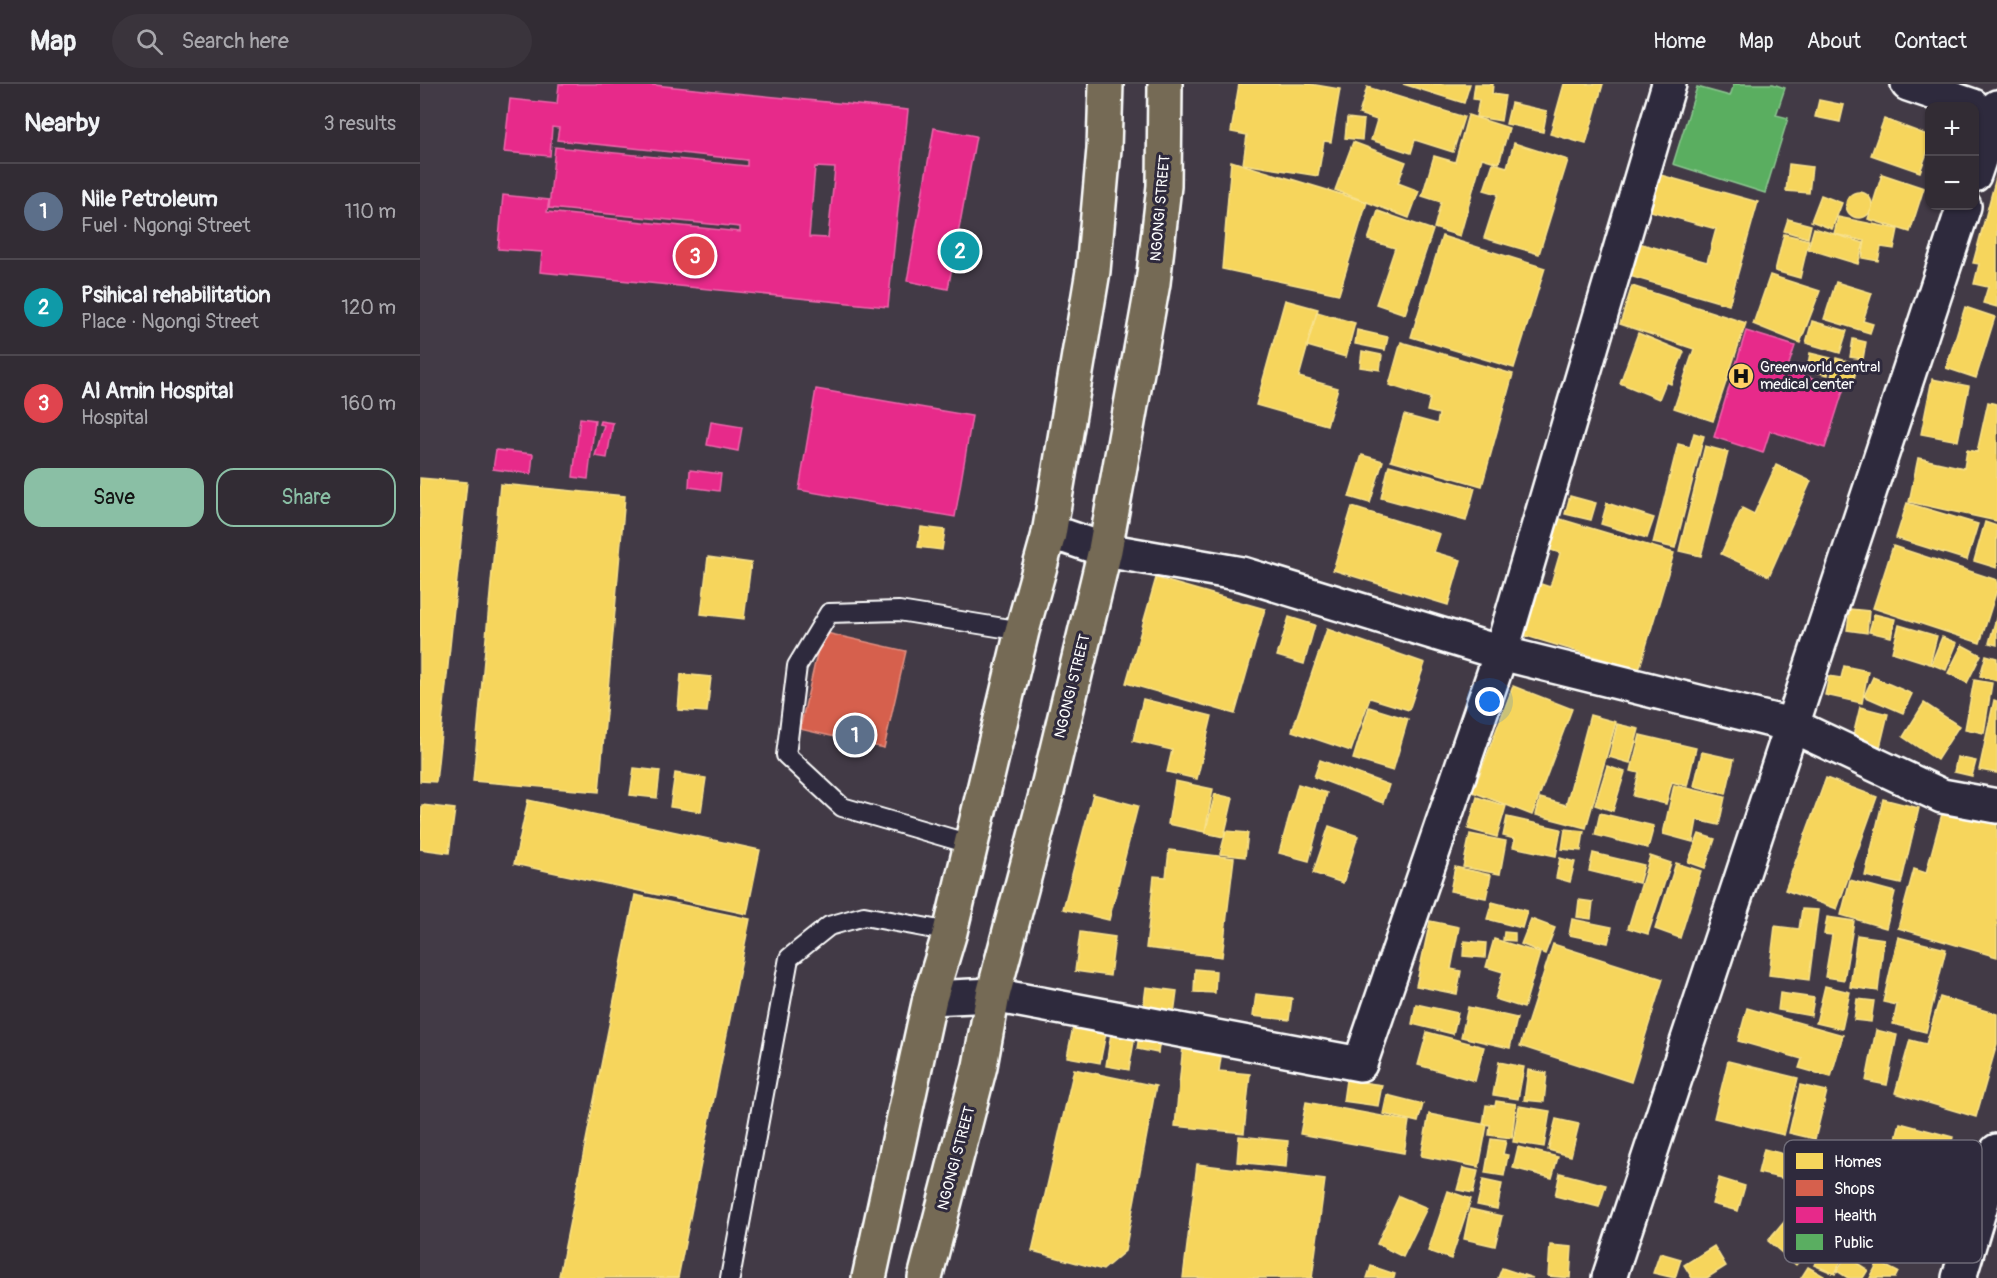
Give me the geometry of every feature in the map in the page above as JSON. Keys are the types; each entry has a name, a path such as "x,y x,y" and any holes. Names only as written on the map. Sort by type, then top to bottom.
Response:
{"main road":[{"path":"869,1278 930,998 950,932 1022,631 1049,534 1093,271 1104,148 1106,84"},
{"name":"NGONGI STREET","path":"925,1278 980,1066 993,995 1047,791 1105,550 1153,283 1164,186 1165,84"}],"street":[{"path":"930,998 993,995 1360,1064 1501,652 1669,84"},
{"path":"1908,84 1987,110 1978,156"},
{"path":"1609,1278 1963,210"},
{"path":"1049,534 1067,537 1105,550 1242,574 1501,652 1791,725 1942,796 1997,806"},
{"path":"1982,1201 1997,1151"},
{"path":"1959,1278 1963,1263"}],"lane":[{"path":"970,844 842,807 786,755 797,666 829,613 899,612 1022,631"},
{"path":"730,1278 789,958 829,926 864,916 950,932"}],"building: Homes":[{"path":"1239,84 1310,84 1340,89 1331,142 1324,141 1318,176 1243,164 1247,135 1231,132"},
{"path":"1403,84 1470,84 1464,103"},
{"path":"1475,84 1493,84 1492,94 1505,96 1501,121 1476,117 1479,100 1473,99"},
{"path":"1564,84 1603,84 1586,144 1550,134"},
{"path":"1367,87 1464,117 1453,152 1415,140 1411,153 1371,140 1377,120 1359,114"},
{"path":"1819,100 1844,105 1840,122 1815,117"},
{"path":"1511,103 1547,111 1543,132 1506,124"},
{"path":"1468,115 1509,128 1499,163 1482,158 1460,236 1434,228 1441,202 1422,196 1434,156 1455,162"},
{"path":"1347,118 1364,120 1362,140 1345,138"},
{"path":"1884,119 1925,134 1925,158 1920,172 1871,155"},
{"path":"1353,142 1406,162 1398,183 1419,191 1409,218 1335,190"},
{"path":"1514,143 1568,160 1539,254 1484,238 1498,194 1484,190 1493,163 1507,167"},
{"path":"1231,161 1367,202 1339,294 1222,269"},
{"path":"1789,164 1812,167 1809,193 1786,191"},
{"path":"1657,174 1758,202 1729,305 1626,275 1635,242 1707,262 1716,229 1647,210"},
{"path":"1882,174 1924,188 1910,232 1868,219"},
{"path":"1997,174 1997,307 1983,303 1988,287 1974,284 1979,264 1973,263"},
{"path":"1859,192 1868,196 1872,205 1868,214 1859,218 1850,214 1846,205 1850,196"},
{"path":"1821,195 1842,203 1832,229 1811,221"},
{"path":"1378,211 1433,230 1405,314 1376,304 1395,248 1368,240"},
{"path":"1838,217 1898,229 1894,249 1881,247 1878,261 1862,258 1865,241 1834,234"},
{"path":"1788,219 1811,225 1808,238 1784,231"},
{"path":"1814,228 1864,243 1858,264 1808,249"},
{"path":"1784,234 1809,240 1800,278 1775,271"},
{"path":"1442,236 1545,268 1514,368 1411,337"},
{"path":"1770,275 1820,291 1800,343 1753,324"},
{"path":"1836,282 1872,293 1863,321 1873,324 1870,333 1824,319"},
{"path":"1632,286 1746,323 1713,421 1674,408 1694,349 1620,324"},
{"path":"1285,300 1318,309 1299,377 1338,388 1327,425 1256,405"},
{"path":"1965,307 1995,317 1976,378 1946,368"},
{"path":"1317,312 1355,323 1346,357 1307,346"},
{"path":"1812,321 1847,331 1840,353 1806,343"},
{"path":"1357,330 1388,337 1385,350 1355,344"},
{"path":"1638,333 1684,352 1671,384 1666,382 1659,399 1620,383"},
{"path":"1853,339 1866,342 1863,359 1850,357"},
{"path":"1401,342 1513,374 1482,486 1391,460 1404,415 1437,424 1439,414 1427,411 1430,398 1389,385"},
{"path":"1362,351 1382,355 1380,370 1360,367"},
{"path":"1810,353 1831,358 1828,375 1807,370"},
{"path":"1836,358 1858,364 1853,382 1831,377"},
{"path":"1932,379 1969,386 1958,441 1921,434"},
{"path":"1988,402 1997,404 1997,521 1909,502 1918,458 1964,468 1967,450 1977,452"},
{"path":"1694,433 1704,436 1675,548 1653,543 1678,444 1690,447"},
{"path":"1705,446 1728,452 1701,556 1679,551"},
{"path":"1362,455 1383,461 1370,503 1349,497"},
{"path":"1389,465 1475,488 1466,521 1381,498"},
{"path":"1776,465 1811,481 1769,576 1721,554 1742,508 1754,514"},
{"path":"420,478 467,482 436,782 420,781"},
{"path":"500,484 625,496 599,792 473,781"},
{"path":"1570,496 1596,503 1591,520 1565,514"},
{"path":"1607,503 1654,518 1647,538 1601,524"},
{"path":"1907,503 1978,524 1967,560 1896,538"},
{"path":"1352,507 1440,534 1434,552 1461,560 1448,605 1333,570"},
{"path":"1557,518 1674,553 1639,670 1523,635 1538,583 1550,587 1560,553 1548,549"},
{"path":"1985,522 1997,526 1997,568 1974,561"},
{"path":"921,527 945,530 942,550 918,547"},
{"path":"1893,546 1997,580 1997,590 1980,643 1873,608"},
{"path":"708,557 751,563 744,619 701,614"},
{"path":"1156,578 1265,609 1235,714 1126,683"},
{"path":"1850,609 1869,611 1867,633 1847,630"},
{"path":"1874,614 1895,619 1891,637 1869,632"},
{"path":"1997,615 1997,645 1989,643"},
{"path":"1289,617 1315,625 1304,664 1277,656"},
{"path":"1899,625 1937,636 1930,664 1892,652"},
{"path":"1327,629 1425,663 1409,710 1370,698 1351,751 1292,731"},
{"path":"1942,637 1957,643 1946,670 1931,664"},
{"path":"1962,645 1981,655 1967,683 1948,673"},
{"path":"1986,655 1997,658 1997,681 1980,676"},
{"path":"1844,666 1868,671 1862,703 1825,695 1829,676 1841,678"},
{"path":"681,674 711,677 707,712 678,710"},
{"path":"1873,677 1912,694 1903,713 1864,696"},
{"path":"1974,680 1992,683 1984,733 1965,729"},
{"path":"1513,686 1572,709 1532,815 1473,792"},
{"path":"1143,699 1212,716 1197,779 1167,772 1172,750 1133,741"},
{"path":"1994,700 1997,701 1997,773 1979,770"},
{"path":"1924,703 1959,726 1937,760 1903,737"},
{"path":"1369,707 1408,719 1393,771 1353,759"},
{"path":"1860,707 1888,714 1880,747 1852,740"},
{"path":"1590,715 1616,722 1586,828 1536,815 1540,798 1566,805"},
{"path":"1617,724 1639,729 1630,763 1609,757"},
{"path":"1640,735 1696,748 1687,786 1672,782 1666,804 1633,796 1639,773 1631,771"},
{"path":"1702,752 1734,759 1726,794 1694,786"},
{"path":"1957,757 1976,761 1972,776 1954,772"},
{"path":"1320,760 1389,785 1383,803 1314,777"},
{"path":"1607,766 1625,772 1613,811 1595,805"},
{"path":"634,768 660,771 657,798 630,795"},
{"path":"675,773 706,778 701,812 670,807"},
{"path":"1826,778 1877,797 1837,909 1785,890"},
{"path":"1175,781 1213,789 1205,832 1168,824"},
{"path":"1298,784 1327,793 1309,861 1279,853"},
{"path":"1674,785 1725,797 1719,825 1697,820 1693,842 1663,834"},
{"path":"1093,794 1138,806 1109,920 1063,909"},
{"path":"1215,794 1233,798 1224,837 1205,833"},
{"path":"1477,797 1506,806 1497,837 1468,829"},
{"path":"1883,799 1919,808 1901,884 1865,876"},
{"path":"528,800 760,850 747,914 514,864"},
{"path":"422,805 455,809 449,853 420,849"},
{"path":"1943,810 1997,825 1997,957 1898,928 1914,869 1926,873"},
{"path":"1600,813 1654,826 1648,848 1595,835"},
{"path":"1507,817 1561,829 1556,856 1513,847 1515,839 1503,836"},
{"path":"1329,826 1358,836 1343,883 1313,873"},
{"path":"1565,829 1584,831 1581,851 1562,849"},
{"path":"1226,831 1248,833 1245,857 1220,854"},
{"path":"1470,834 1506,841 1500,874 1463,867"},
{"path":"1699,834 1715,839 1705,868 1688,862"},
{"path":"1169,850 1234,858 1222,957 1146,948 1154,876 1166,877"},
{"path":"1593,853 1644,865 1639,883 1589,871"},
{"path":"1650,856 1671,863 1648,934 1628,928"},
{"path":"1560,858 1575,862 1570,882 1556,878"},
{"path":"1676,863 1701,871 1680,938 1655,929"},
{"path":"1455,867 1491,875 1486,898 1450,891"},
{"path":"1850,880 1895,892 1886,928 1841,915"},
{"path":"635,895 750,919 678,1278 568,1278 559,1276"},
{"path":"1579,900 1593,902 1591,919 1577,917"},
{"path":"1492,902 1527,911 1522,928 1487,919"},
{"path":"1802,909 1818,910 1809,980 1769,975 1775,926 1799,929"},
{"path":"1827,917 1854,921 1844,980 1825,977 1832,935 1824,934"},
{"path":"1531,919 1555,928 1545,954 1521,944"},
{"path":"1572,919 1612,927 1608,943 1569,935"},
{"path":"1430,921 1459,927 1451,969 1461,971 1457,994 1416,986"},
{"path":"1080,932 1115,937 1110,976 1075,971"},
{"path":"1504,932 1515,933 1515,941 1503,940"},
{"path":"1857,935 1884,939 1878,991 1850,987"},
{"path":"1898,937 1946,949 1926,1032 1893,1024 1897,1005 1883,1002"},
{"path":"1494,939 1540,953 1524,1008 1495,999 1503,972 1486,967"},
{"path":"1464,941 1486,943 1485,958 1463,956"},
{"path":"1553,944 1663,979 1631,1082 1520,1046"},
{"path":"1195,969 1216,971 1215,993 1194,992"},
{"path":"1825,986 1850,992 1842,1029 1816,1023"},
{"path":"1146,987 1177,991 1174,1014 1143,1010"},
{"path":"1780,993 1814,998 1811,1016 1778,1010"},
{"path":"1256,994 1292,998 1289,1020 1253,1016"},
{"path":"1940,997 1997,1014 1997,1044 1976,1117 1895,1093 1910,1040 1926,1044"},
{"path":"1857,999 1874,1001 1871,1022 1854,1020"},
{"path":"1416,1004 1458,1013 1453,1034 1412,1024"},
{"path":"1468,1007 1517,1018 1510,1048 1461,1037"},
{"path":"1747,1008 1843,1035 1831,1077 1799,1068 1802,1059 1738,1041"},
{"path":"1073,1027 1106,1033 1100,1063 1067,1057"},
{"path":"1140,1029 1161,1033 1158,1053 1137,1049"},
{"path":"1876,1030 1897,1035 1887,1085 1866,1081"},
{"path":"1427,1032 1484,1047 1475,1081 1418,1065"},
{"path":"1111,1033 1135,1036 1129,1070 1106,1066"},
{"path":"1183,1046 1222,1050 1219,1071 1250,1074 1244,1133 1175,1126"},
{"path":"1728,1061 1798,1078 1784,1135 1714,1118"},
{"path":"1499,1062 1524,1067 1518,1099 1493,1095"},
{"path":"1074,1069 1156,1086 1125,1251 1103,1270 1032,1251"},
{"path":"1528,1070 1547,1073 1544,1102 1524,1100"},
{"path":"1346,1080 1382,1085 1378,1106 1343,1101"},
{"path":"1800,1085 1827,1091 1815,1139 1789,1133"},
{"path":"1387,1095 1423,1104 1418,1122 1383,1114"},
{"path":"1496,1101 1516,1104 1512,1138 1489,1135 1490,1125 1483,1124 1486,1105 1495,1106"},
{"path":"1306,1102 1409,1121 1404,1153 1300,1134"},
{"path":"1519,1106 1550,1111 1544,1147 1513,1142"},
{"path":"1429,1114 1487,1125 1479,1167 1421,1156"},
{"path":"1556,1119 1579,1124 1571,1156 1548,1150"},
{"path":"1900,1123 1953,1137 1952,1140 1896,1140"},
{"path":"1239,1136 1288,1141 1286,1167 1237,1162"},
{"path":"1491,1139 1506,1141 1503,1154 1508,1155 1504,1176 1485,1173"},
{"path":"1518,1147 1558,1157 1552,1178 1513,1168"},
{"path":"1764,1149 1784,1154 1784,1179 1758,1173"},
{"path":"1197,1164 1325,1180 1312,1278 1183,1278"},
{"path":"1463,1168 1478,1171 1473,1193 1457,1190"},
{"path":"1560,1173 1606,1185 1599,1207 1555,1196"},
{"path":"1719,1178 1745,1186 1738,1211 1712,1204"},
{"path":"1483,1180 1502,1184 1497,1209 1477,1205"},
{"path":"1448,1191 1471,1199 1451,1259 1428,1251"},
{"path":"1399,1196 1427,1208 1403,1257 1377,1244"},
{"path":"1470,1209 1502,1216 1495,1246 1464,1239"},
{"path":"1784,1222 1784,1255 1768,1241"},
{"path":"1550,1245 1572,1247 1570,1278 1548,1276"},
{"path":"1714,1246 1726,1266 1707,1278 1692,1278 1684,1265"},
{"path":"1660,1253 1681,1259 1675,1278 1653,1273"},
{"path":"1815,1263 1840,1263 1835,1274 1814,1265"},
{"path":"1842,1263 1857,1263 1868,1270 1863,1278 1848,1278 1837,1271"},
{"path":"1878,1263 1898,1272 1895,1278 1870,1278"},
{"path":"1371,1266 1395,1274 1394,1278 1367,1278"},
{"path":"1808,1267 1824,1276 1823,1278 1801,1278"},
{"path":"1502,1268 1533,1278 1498,1278"}],"building: Shops":[{"path":"822,632 906,651 884,748 800,729"}],"building: Health":[{"path":"559,84 644,84 908,110 888,307 540,272 542,252 498,249 503,195 549,200 547,212 740,232 740,227 549,208 555,147 747,166 747,160 557,140 559,128 552,127 550,156 504,152 510,99 557,104","holes":["815,167 835,168 828,238 809,237"]},
{"path":"934,128 976,136 948,289 907,281"},
{"path":"1746,331 1795,346 1787,370 1844,388 1825,448 1770,431 1763,453 1714,437"},
{"path":"816,389 972,416 955,517 799,490"},
{"path":"580,418 595,420 588,479 573,477"},
{"path":"600,421 613,423 607,458 595,456 604,425 599,424"},
{"path":"711,422 742,427 738,451 707,445"},
{"path":"496,450 533,454 531,474 493,469"},
{"path":"690,470 721,474 719,491 689,487"}],"building: Public":[{"path":"1734,84 1773,84 1785,88 1776,115 1788,118 1765,193 1673,164 1697,87 1730,96"}],"place":[{"name":"Psihical rehabilitation","path":"960,251"},
{"name":"Al Amin Hospital","path":"695,256"},
{"name":"Greenworld central medical center","path":"1741,376"},
{"name":"Nile Petroleum","path":"855,735"}]}
